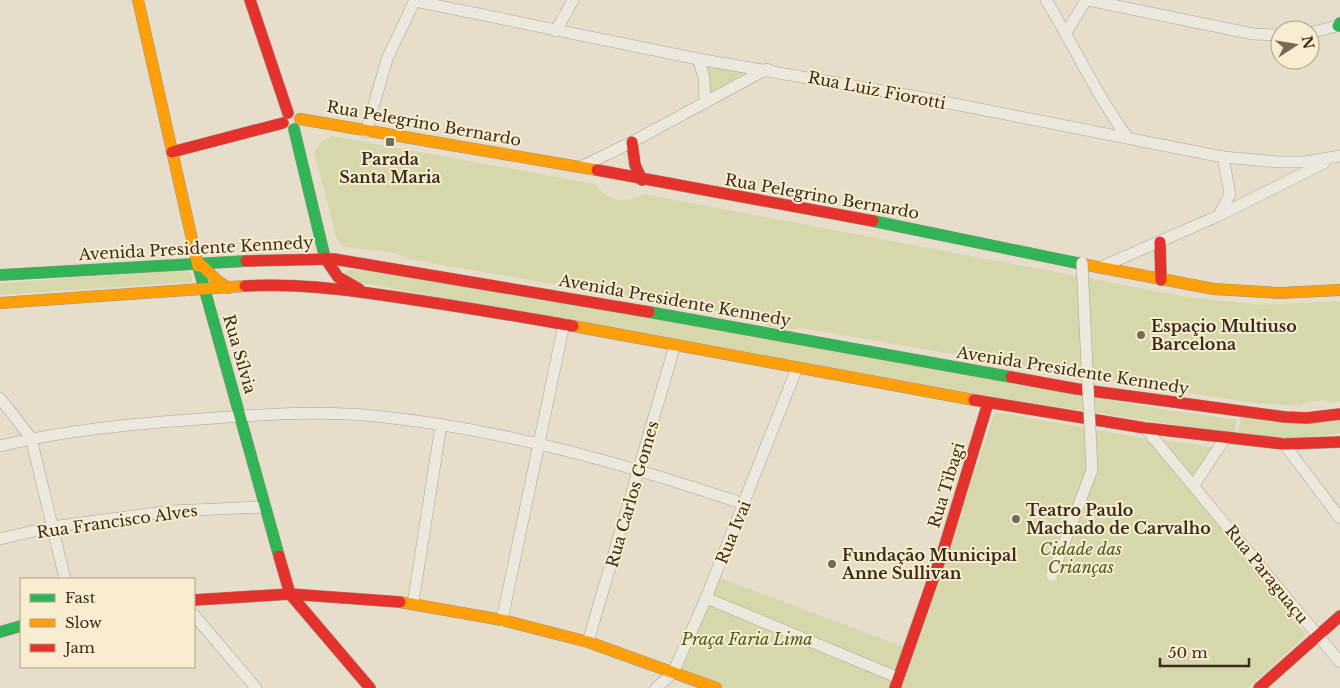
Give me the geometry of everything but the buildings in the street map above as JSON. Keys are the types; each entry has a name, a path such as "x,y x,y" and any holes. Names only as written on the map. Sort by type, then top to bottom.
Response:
{"main road":[{"name":"Rua Sílvia","path":"138,0 204,291 290,594 370,688"},
{"path":"250,0 286,118 287,128 297,124 325,258 331,270 338,278 367,292"},
{"path":"172,152 286,118"},
{"name":"Rua Pelegrino Bernardo","path":"297,124 320,121 366,132 581,167 642,180 914,229 1161,280 1241,292 1340,290"},
{"path":"632,142 635,165 642,180"},
{"path":"1160,242 1161,280"},
{"path":"292,285 310,280 320,273 325,258"},
{"name":"Avenida Presidente Kennedy","path":"0,275 198,262 325,258 534,291 1067,387 1285,417 1307,418 1340,414"},
{"path":"198,262 219,282 229,288"},
{"path":"0,303 292,285 367,292 468,307 988,403 1145,428 1284,444 1340,442"},
{"path":"1145,428 1147,412 1160,401"},
{"name":"Rua Tibagi","path":"897,683 944,548 988,403"},
{"path":"1225,438 1231,425 1231,410"},
{"path":"195,600 290,594 413,603 502,620 588,642 716,688"},
{"path":"1260,688 1340,616"},
{"path":"0,632 20,626"}],"street":[{"path":"366,132 387,59 415,0"},
{"name":"Rua Luiz Fiorotti","path":"415,0 556,31 698,59 767,69 1223,157 1279,162 1336,157"},
{"path":"556,31 573,0"},
{"path":"1046,0 1109,112 1128,138"},
{"path":"1066,33 1087,0 1253,34 1270,35"},
{"path":"1320,30 1339,25"},
{"path":"698,59 705,85 705,103"},
{"path":"581,167 632,142 767,69"},
{"path":"1218,216 1230,194 1223,157"},
{"path":"1101,267 1218,216 1336,157"},
{"path":"1052,574 1092,470 1082,263"},
{"path":"502,620 564,324"},
{"name":"Rua Carlos Gomes","path":"588,642 675,345"},
{"name":"Rua Ivai","path":"656,688 673,673 706,598 796,368"},
{"path":"0,398 31,438 65,578"},
{"path":"0,446 31,438 126,426 241,416 309,414 374,416 441,425 539,443 639,469 744,504"},
{"path":"413,603 441,425"},
{"name":"Rua Paraguaçu","path":"1145,428 1340,662"},
{"path":"1194,485 1225,438"},
{"path":"1284,444 1340,518"},
{"name":"Rua Francisco Alves","path":"0,540 51,527 172,511 264,507"},
{"path":"706,598 897,683"},
{"path":"195,616 256,688"}],"green space":[{"path":"707,64 755,73 711,96"},
{"path":"332,136 595,184 605,194 617,200 630,199 644,194 1187,297 1262,305 1340,301 1340,401 1306,402 1299,406 1254,403 1057,372 801,328 769,327 764,319 695,309 688,304 680,302 662,303 409,259 385,251 342,246 336,236 314,152 322,141"},
{"path":"185,270 192,275 192,282 0,295 0,283"},
{"path":"349,270 458,284 1161,409 1237,420 1234,434 996,397 350,281 343,275"},
{"name":"Cidade das Crianças","path":"995,412 1149,439 1306,635 1248,688 900,688"},
{"path":"1241,417 1340,418 1340,433 1290,440 1238,434"},
{"path":"1163,440 1212,447 1194,479"},
{"name":"Praça Faria Lima","path":"720,578 904,647 890,688 716,688 682,669"}],"traffic: fast":[{"path":"294,129 325,258"},
{"path":"873,221 1082,264"},
{"path":"0,275 246,261"},
{"path":"198,266 279,556"},
{"path":"649,312 1011,377"},
{"path":"0,632 20,626"}],"traffic: slow":[{"path":"138,0 198,266"},
{"path":"300,119 597,170"},
{"path":"198,262 219,282 229,288"},
{"path":"1082,264 1214,289 1280,293 1340,290"},
{"path":"0,303 245,286"},
{"path":"573,326 974,400"},
{"path":"400,602 502,620 588,642 716,688"}],"traffic: jam":[{"path":"250,0 288,113"},
{"path":"172,152 283,123"},
{"path":"632,142 635,165 642,180"},
{"path":"597,170 873,221"},
{"path":"1160,242 1161,280"},
{"path":"325,258 338,277 359,289"},
{"path":"246,261 334,259 649,312"},
{"path":"245,286 299,286 353,291 573,326"},
{"path":"1011,377 1077,389 1285,417 1307,418 1340,414"},
{"path":"974,400 1145,428 1284,444 1340,442"},
{"path":"895,688 944,548 988,403"},
{"path":"279,556 290,594 370,688"},
{"path":"195,600 290,594 400,602"},
{"path":"1259,688 1340,616"}],"place":[{"name":"Parada Santa Maria","path":"390,142"},
{"name":"Espaçio Multiuso Barcelona","path":"1141,335"},
{"name":"Teatro Paulo Machado de Carvalho","path":"1016,519"},
{"name":"Fundação Municipal Anne Sullivan","path":"832,564"}]}
